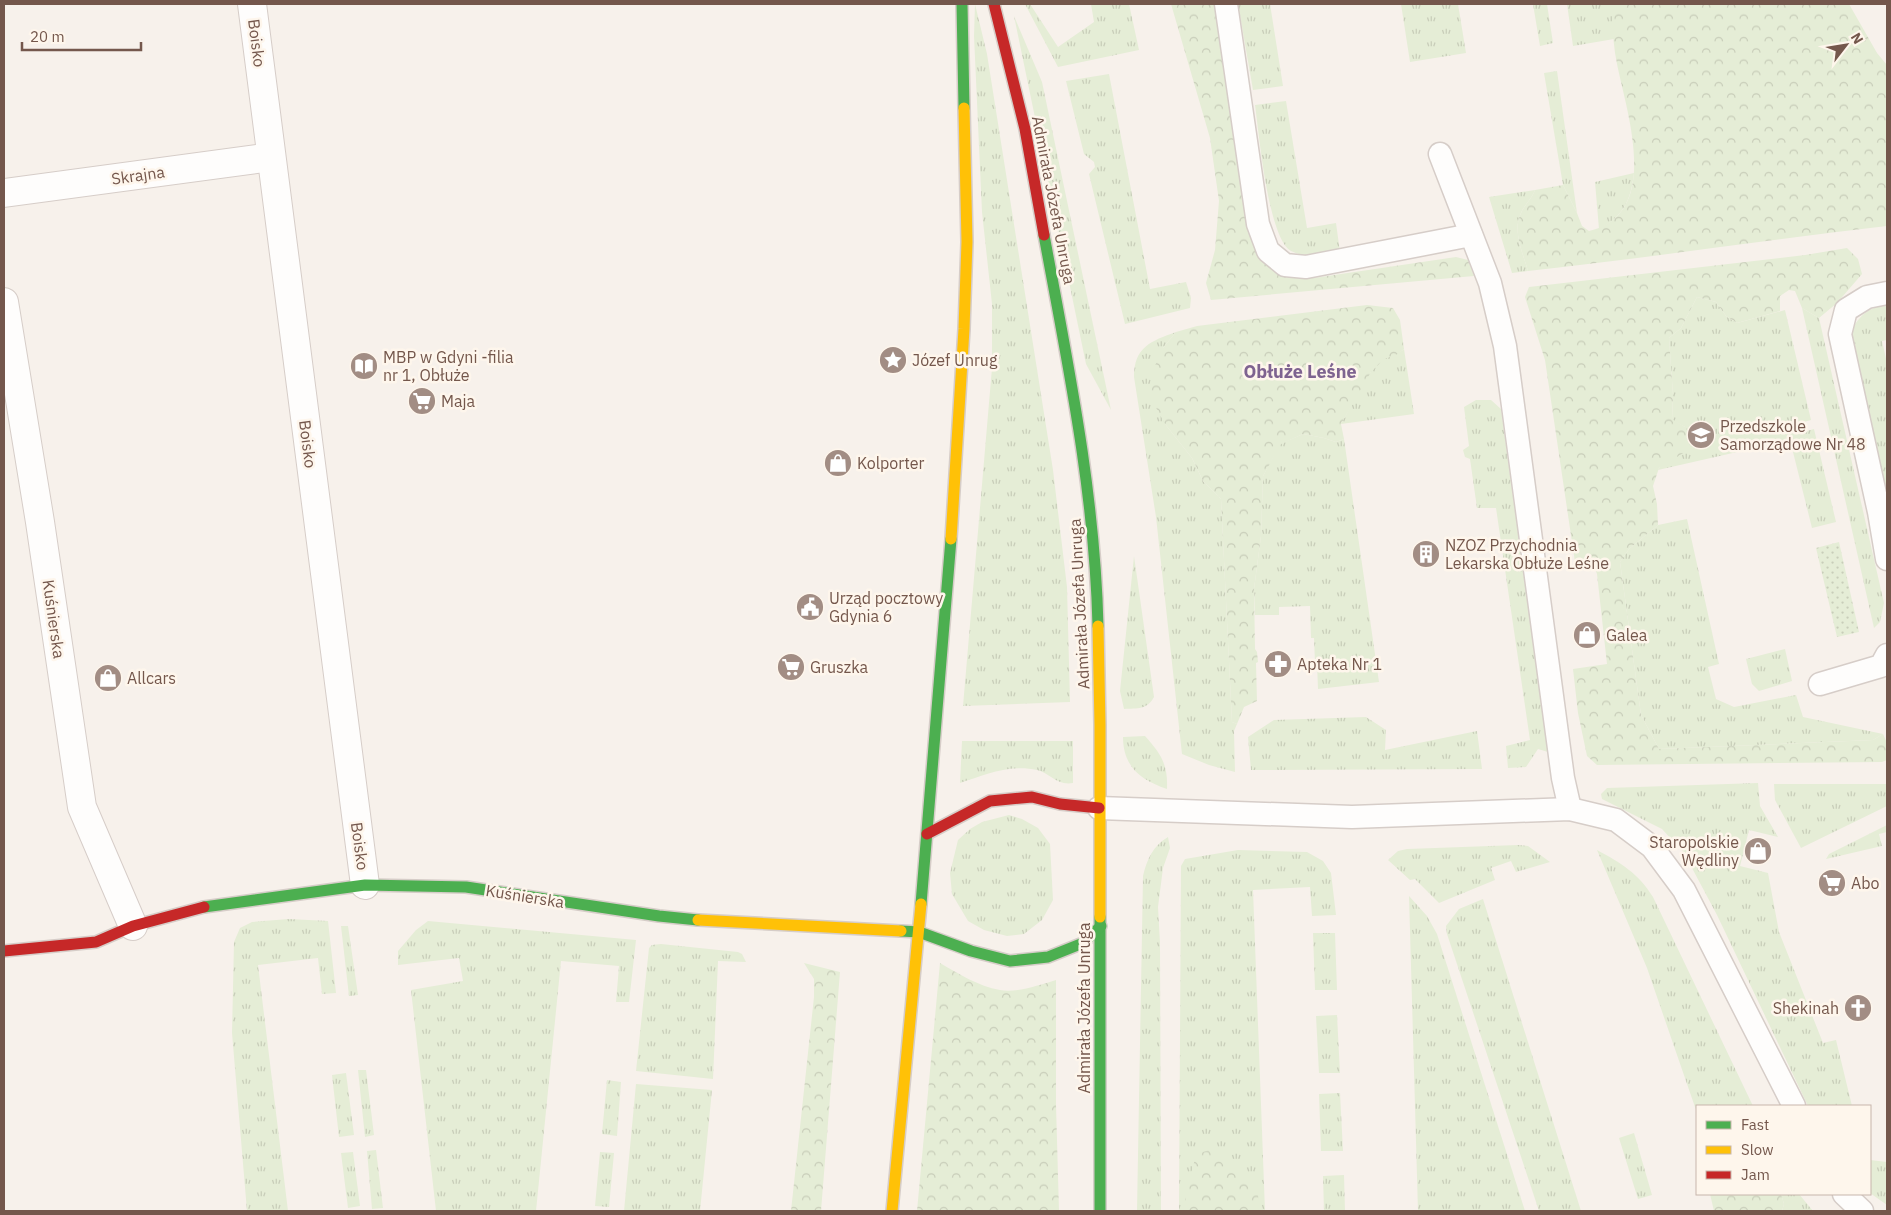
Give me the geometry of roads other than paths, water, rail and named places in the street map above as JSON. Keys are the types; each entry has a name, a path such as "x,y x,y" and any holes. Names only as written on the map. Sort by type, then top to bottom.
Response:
{"street":[{"name":"Boisko","path":"252,4 366,885"},
{"path":"892,1211 919,932 952,526 968,242 962,4"},
{"name":"Admirała Józefa Unruga","path":"994,4 1025,129 1087,480 1097,585 1101,926 1100,1211"},
{"name":"Skrajna","path":"4,193 271,158"},
{"name":"Kuśnierska","path":"4,302 40,522 82,807 133,926"},
{"path":"927,834 990,802 1032,797 1060,804 1099,808"},
{"name":"Kuśnierska","path":"4,951 96,942 133,926 210,905 366,885 466,887 659,916 716,922 773,922 919,932 971,952 1010,961 1048,957 1083,943 1101,926"}],"lane":[{"path":"1226,4 1258,224 1268,252 1285,265 1306,267 1471,235"},
{"path":"1440,154 1490,283 1505,346 1562,768 1570,809"},
{"path":"1887,293 1867,297 1846,310 1840,334 1879,512 1887,559"},
{"path":"1820,684 1881,666 1887,655"},
{"path":"1099,808 1352,817 1570,809 1616,820 1652,847 1684,890 1793,1105"},
{"path":"1845,1195 1862,1211"}],"place":[{"name":"Józef Unrug","path":"893,360"},
{"name":"MBP w Gdyni -filia nr 1, Obłuże","path":"364,366"},
{"name":"Maja","path":"422,401"},
{"name":"Przedszkole Samorządowe Nr 48","path":"1701,435"},
{"name":"Kolporter","path":"838,463"},
{"name":"NZOZ Przychodnia Lekarska Obłuże Leśne","path":"1426,554"},
{"name":"Urząd pocztowy Gdynia 6","path":"810,607"},
{"name":"Galea","path":"1587,635"},
{"name":"Apteka Nr 1","path":"1278,664"},
{"name":"Gruszka","path":"791,667"},
{"name":"Allcars","path":"108,678"},
{"name":"Staropolskie Wędliny","path":"1758,851"},
{"name":"Abo","path":"1832,883"},
{"name":"Shekinah","path":"1858,1008"}],"district":[{"name":"Obłuże Leśne","path":"1300,371"}]}
